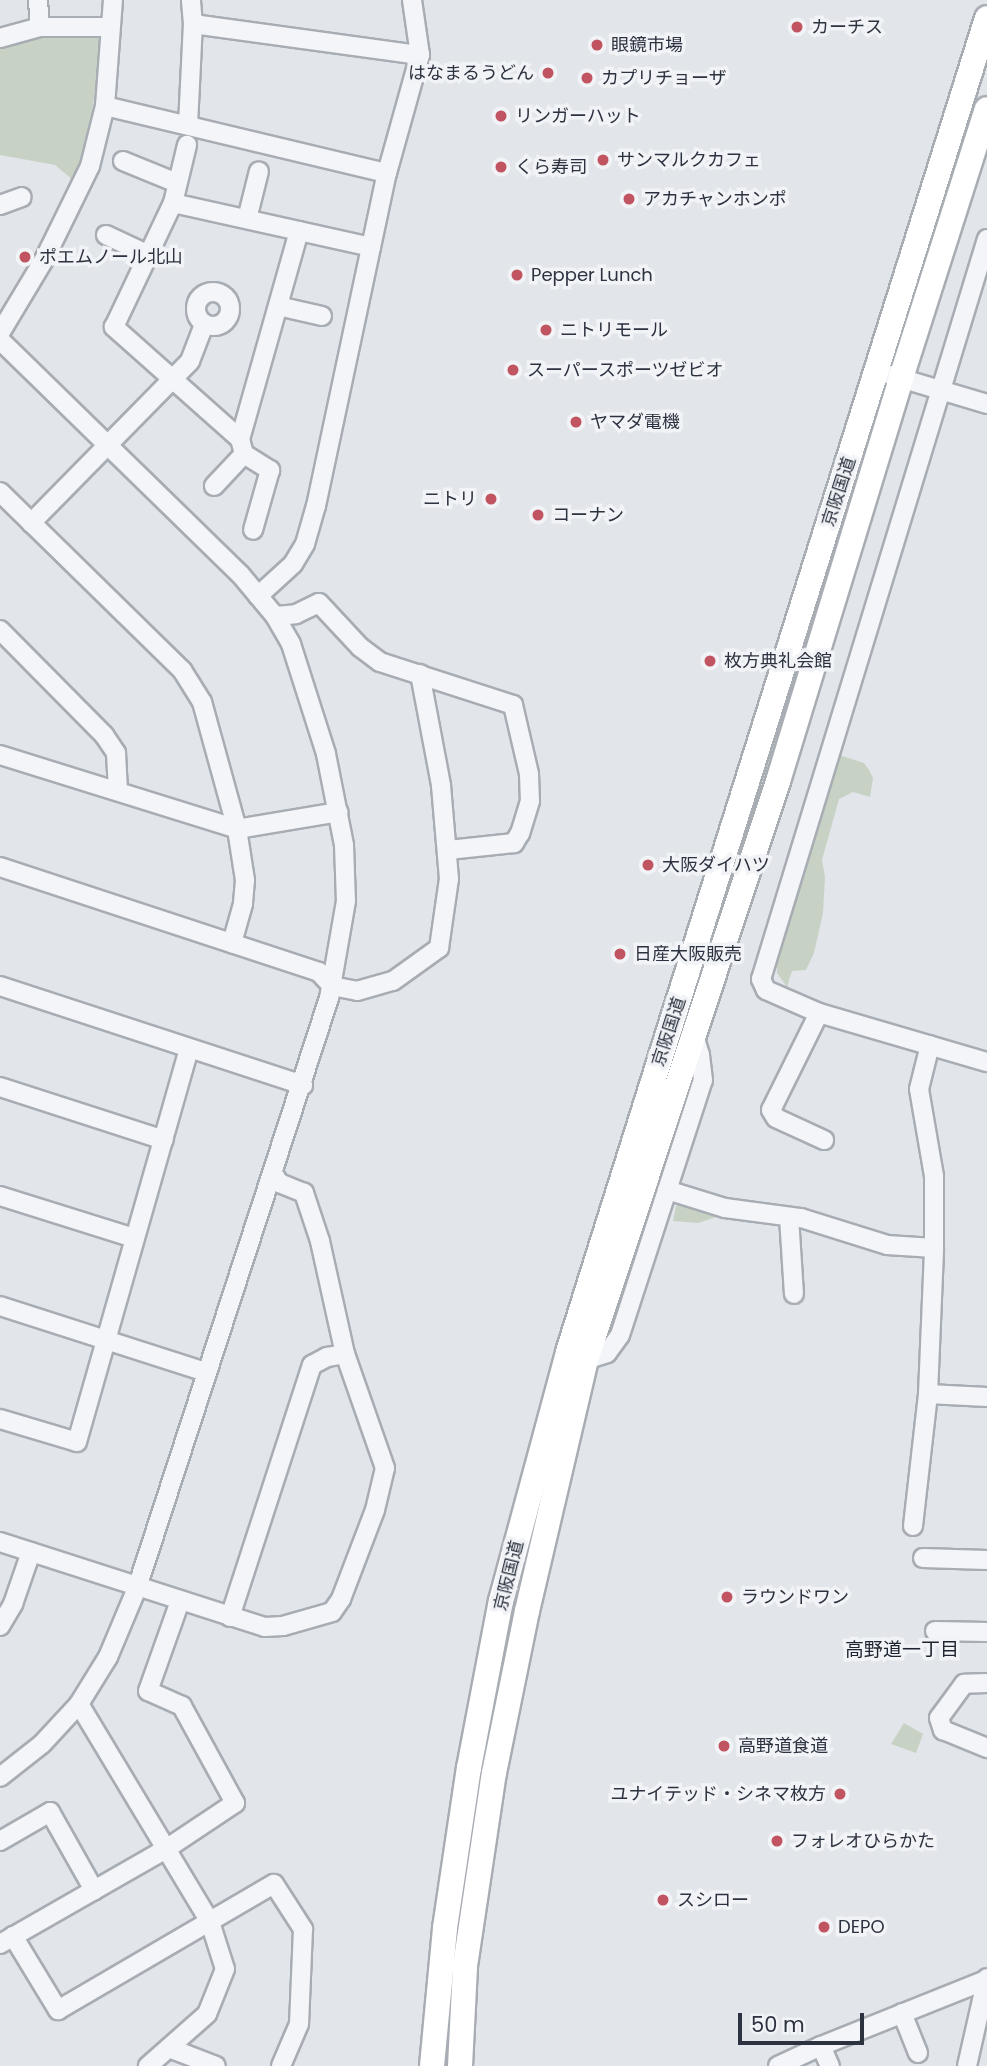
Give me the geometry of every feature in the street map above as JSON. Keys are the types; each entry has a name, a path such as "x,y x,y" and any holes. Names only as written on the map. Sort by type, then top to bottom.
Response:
{"highway":[{"name":"京阪国道","path":"432,2066 445,1928 469,1768 501,1601 568,1352 987,18"},
{"name":"京阪国道","path":"460,2066 465,1966 494,1773 527,1611 586,1360 779,778 901,378 987,109"}],"street":[{"path":"38,0 40,27"},
{"path":"0,333 33,280 90,166 105,106 113,0"},
{"path":"188,125 193,24 191,0"},
{"path":"258,596 293,564 305,544 387,173 420,55 412,0"},
{"path":"193,24 420,55"},
{"path":"0,38 40,27 110,27"},
{"path":"105,106 387,173"},
{"path":"187,145 173,202 114,327 270,470 253,530"},
{"path":"123,161 177,183"},
{"path":"247,219 259,171"},
{"path":"0,205 22,197"},
{"path":"173,202 372,247"},
{"path":"214,486 242,447 299,231"},
{"path":"106,235 149,255"},
{"path":"987,240 761,979 766,990 819,1013 987,1062"},
{"path":"278,306 321,316"},
{"path":"31,523 190,361 204,324"},
{"path":"0,340 275,616 291,645 322,742 344,845 346,901 332,986 303,1085 205,1372 136,1588 108,1657 79,1704 42,1744 0,1777"},
{"path":"877,371 987,404"},
{"path":"0,492 181,670 202,702 237,829 245,880 243,904 232,943"},
{"path":"275,616 296,614 319,603 360,647 380,662 513,705 529,774 530,801 514,843 447,850"},
{"path":"0,630 104,735 116,753 118,790"},
{"path":"0,867 319,972 332,986 357,991 393,981 439,947 449,880 441,785 420,674"},
{"path":"0,755 237,829 338,812"},
{"path":"0,986 303,1085"},
{"path":"819,1013 771,1110 776,1118 824,1140"},
{"path":"586,1360 607,1353 620,1335 703,1080 694,1035"},
{"path":"913,1526 928,1394 934,1248 934,1175 919,1089 930,1045"},
{"path":"0,1419 77,1442 189,1049"},
{"path":"0,1087 164,1140"},
{"path":"0,1542 136,1588 265,1627 283,1626 332,1612 341,1599 375,1510 386,1468 345,1354 320,1241 304,1193 279,1183 273,1173"},
{"path":"667,1190 725,1208 789,1217 887,1245 934,1248"},
{"path":"0,1196 134,1238"},
{"path":"789,1217 794,1294"},
{"path":"0,1306 205,1372"},
{"path":"230,1617 312,1365 327,1357 345,1354"},
{"path":"928,1394 987,1397"},
{"path":"0,1626 13,1604 31,1552"},
{"path":"923,1558 987,1560"},
{"path":"180,1601 148,1691 182,1706 235,1803 166,1849 6,1940 58,2010 274,1884 303,1929 299,2024 281,2066"},
{"path":"935,1631 987,1632"},
{"path":"987,1683 964,1684 939,1718 943,1730 987,1748"},
{"path":"79,1704 210,1922 225,1969 206,2014 148,2066"},
{"path":"0,1841 50,1812 94,1890"},
{"path":"778,2066 987,1979"},
{"path":"967,2066 987,1979"},
{"path":"902,2013 918,2053"},
{"path":"821,2046 830,2066"},
{"path":"169,2048 216,2066"}],"green space":[{"path":"95,32 103,36 86,152 73,180 55,165 0,155 0,46 40,33"},
{"path":"839,755 864,763 873,778 870,797 853,792 839,799 822,860 825,877 823,913 814,953 806,970 792,971 787,987 777,973 777,952"},
{"path":"684,1200 722,1215 698,1223 673,1221 676,1206"},
{"path":"904,1723 923,1734 916,1753 891,1744"}],"place":[{"name":"カーチス","path":"797,27"},
{"name":"眼鏡市場","path":"597,45"},
{"name":"はなまるうどん","path":"548,73"},
{"name":"カプリチョーザ","path":"587,78"},
{"name":"リンガーハット","path":"501,116"},
{"name":"サンマルクカフェ","path":"603,160"},
{"name":"くら寿司","path":"501,167"},
{"name":"アカチャンホンポ","path":"629,199"},
{"name":"ポエムノール北山","path":"25,257"},
{"name":"Pepper Lunch","path":"517,275"},
{"name":"ニトリモール","path":"546,330"},
{"name":"スーパースポーツゼビオ","path":"513,370"},
{"name":"ヤマダ電機","path":"576,422"},
{"name":"ニトリ","path":"491,499"},
{"name":"コーナン","path":"538,515"},
{"name":"枚方典礼会館","path":"710,661"},
{"name":"大阪ダイハツ","path":"648,865"},
{"name":"日産大阪販売","path":"620,954"},
{"name":"ラウンドワン","path":"727,1597"},
{"name":"高野道食道","path":"724,1746"},
{"name":"ユナイテッド・シネマ枚方","path":"840,1794"},
{"name":"フォレオひらかた","path":"777,1841"},
{"name":"スシロー","path":"663,1900"},
{"name":"DEPO","path":"824,1927"}],"district":[{"name":"高野道一丁目","path":"902,1650"}]}
